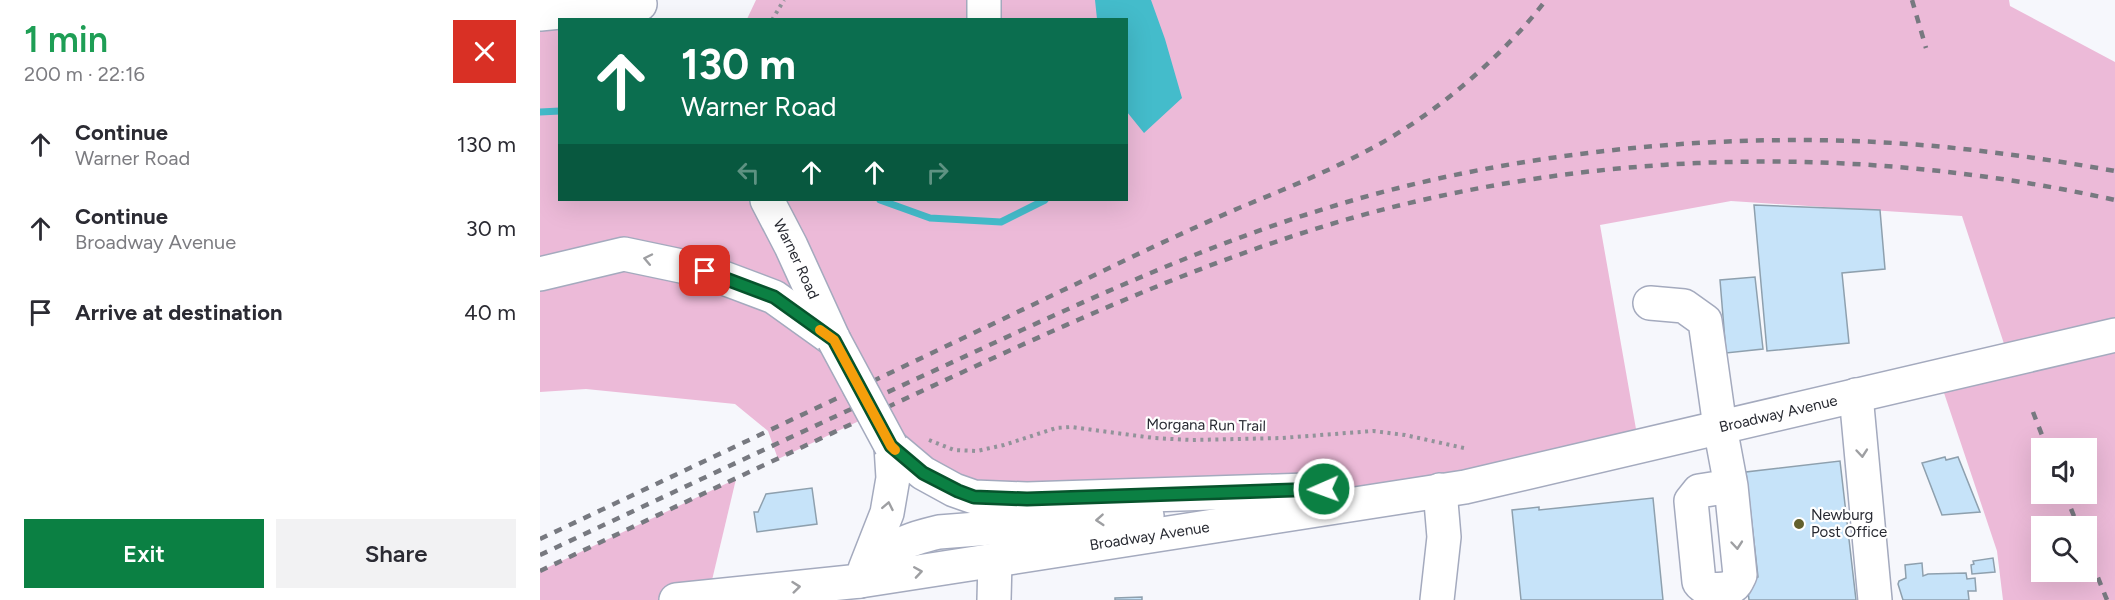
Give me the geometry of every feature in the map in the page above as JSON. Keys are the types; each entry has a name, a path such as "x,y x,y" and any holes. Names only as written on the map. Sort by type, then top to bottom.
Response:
{"main road":[{"path":"984,0 984,18"},
{"path":"540,14 643,8"},
{"name":"Warner Road","path":"768,201 834,340 891,446"},
{"path":"540,274 624,254 705,271 774,297 834,340"},
{"path":"1650,303 1684,306 1705,321 1720,428 1731,486"},
{"name":"Broadway Avenue","path":"676,600 855,590 994,560 1465,487 1856,394 2114,338"},
{"path":"1856,394 1875,600"},
{"path":"855,590 887,513 892,478 891,446"},
{"name":"Broadway Avenue","path":"891,446 923,473 954,490 974,497 1027,499 1324,489 1440,490"},
{"path":"855,590 889,550 910,539 939,532 1155,516 1324,489"},
{"path":"1437,600 1444,537 1440,490"},
{"path":"994,560 994,600"}],"path":[{"path":"773,18 784,0"},
{"name":"Morgana Run Trail","path":"926,439 954,450 977,451 1056,428 1071,427 1154,438 1191,440 1282,438 1373,432 1405,435 1464,448"}],"shaded area":[{"path":"756,0 2009,0 2010,6 2115,62 2115,600 2003,600 1997,551 1938,375 2009,359 1962,216 1731,201 1600,225 1639,446 1465,487 974,497 874,414 778,459 768,431 735,404 586,389 540,392 540,14 640,4 652,18 558,18 558,201 1128,201 1128,18 747,18"},
{"path":"736,479 708,597 676,600 540,600 540,571"}],"water":[{"path":"1095,0 1151,0 1182,98 1144,133 1128,113 1128,18 1097,18"}],"building":[{"path":"1754,205 1880,210 1885,269 1842,273 1849,343 1767,351"},
{"path":"1755,277 1763,349 1726,353 1720,280"},
{"path":"1945,457 1946,460 1958,457 1980,512 1942,515 1922,463"},
{"name":"Newburg Post Office","path":"1840,461 1856,600 1749,600 1747,582 1758,577 1746,472"},
{"path":"812,488 817,524 757,532 754,512 758,512 766,494"},
{"path":"1653,498 1663,600 1521,600 1512,510 1539,507 1539,510"},
{"path":"1993,558 1995,572 1972,574 1973,561"},
{"path":"1922,563 1923,576 1966,573 1967,579 1975,578 1976,591 1968,591 1969,600 1903,600 1898,584 1906,578 1905,565"},
{"path":"1142,597 1142,600 1115,600 1115,598"}],"waterway":[{"path":"540,112 558,111"},
{"path":"883,201 930,218 1001,222 1043,201"}],"railway":[{"path":"540,539 1154,247 1376,146 1446,100 1490,62 1546,0"},
{"path":"1912,0 1926,48"},
{"path":"540,555 1046,319 1183,259 1277,224 1389,190 1457,174 1597,152 1738,141 1808,140 1936,146 2115,171"},
{"path":"540,571 1095,312 1270,244 1389,208 1479,188 1569,174 1660,165 1752,162 1843,163 1934,170 2025,183 2115,200"},
{"path":"2033,412 2043,438"},
{"path":"2069,504 2074,516"},
{"path":"2097,575 2107,600"}],"slow traffic":[{"path":"820,330 834,340 895,450"}],"place":[{"name":"Newburg Post Office","path":"1799,524"}],"route":[{"path":"705,271 774,297 834,340 891,446 923,473 954,490 974,497 1027,499 1324,489"}]}
